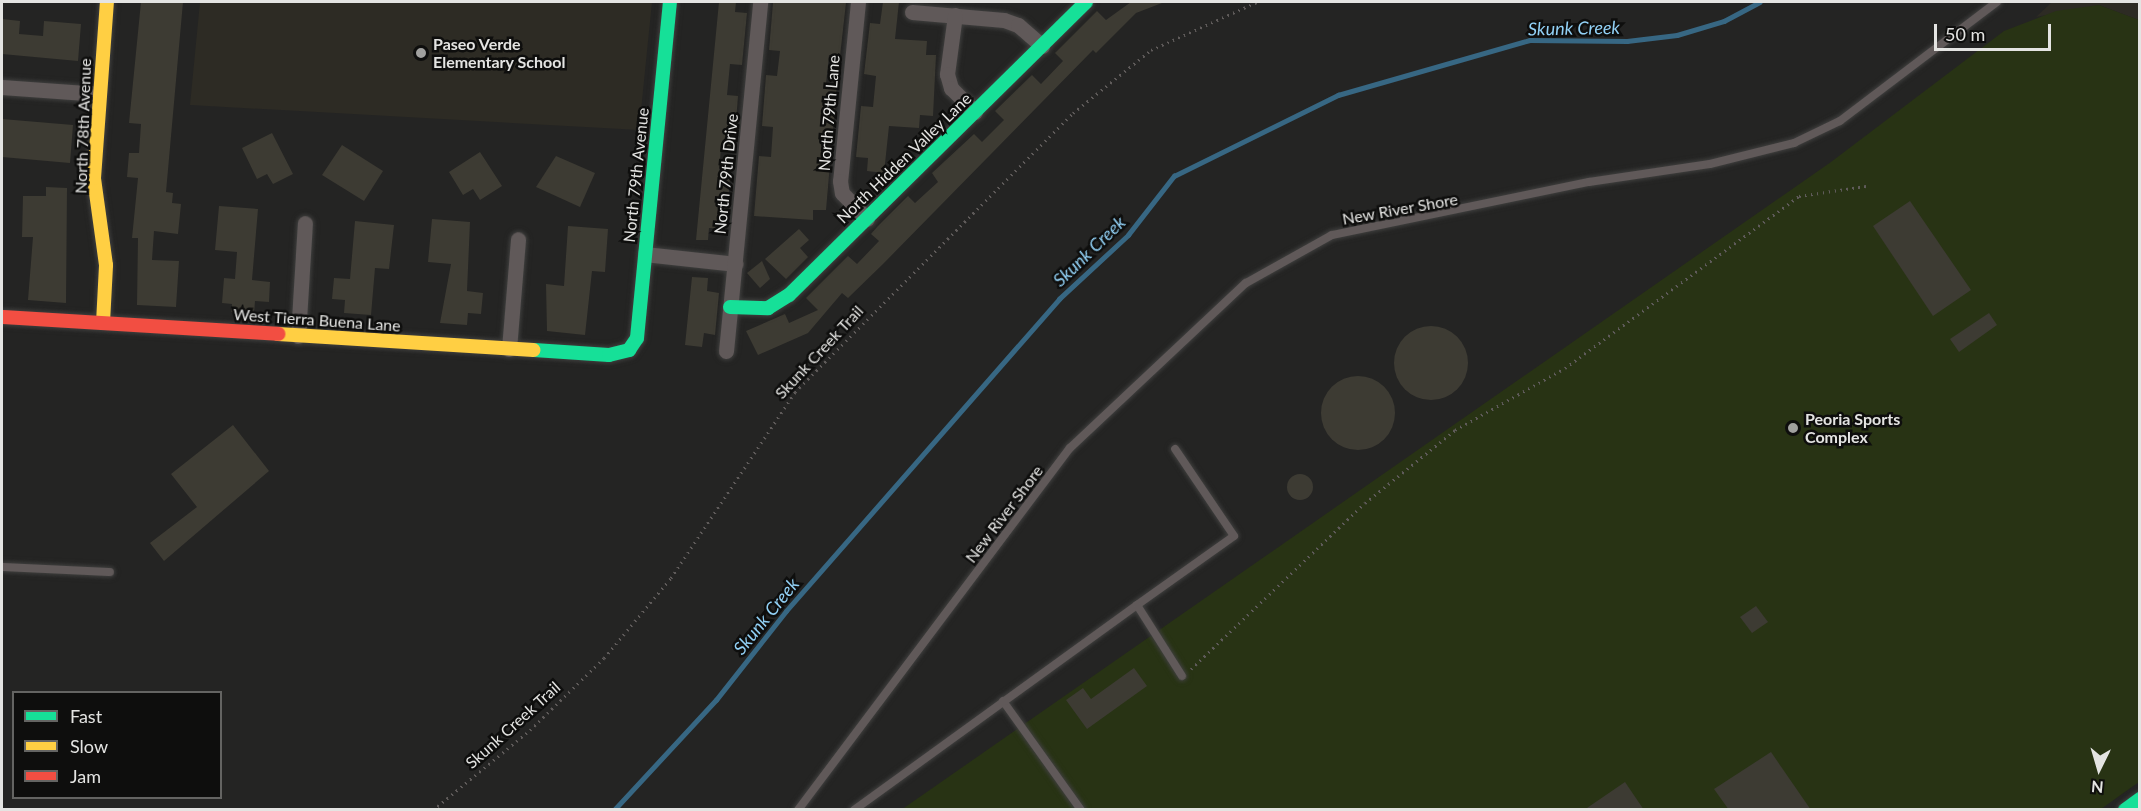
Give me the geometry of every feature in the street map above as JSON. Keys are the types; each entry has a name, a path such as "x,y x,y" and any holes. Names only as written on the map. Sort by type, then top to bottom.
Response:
{"street":[{"name":"North 78th Avenue","path":"103,323 105,265 94,178 107,2"},
{"name":"North 79th Avenue","path":"629,350 638,338 670,2"},
{"name":"North 79th Drive","path":"726,351 760,2"},
{"name":"North 79th Lane","path":"858,2 840,181 842,193 867,219"},
{"name":"North Hidden Valley Lane","path":"730,307 768,308 789,295 1086,2"},
{"path":"912,12 955,15 1018,25 1042,46"},
{"path":"955,15 947,74 951,88 975,112"},
{"path":"2,87 99,94"},
{"path":"298,336 305,223"},
{"path":"509,349 518,239"},
{"path":"645,254 735,264"},
{"name":"West Tierra Buena Lane","path":"2,317 609,355 629,350"},
{"path":"2125,810 2139,799"}],"lane":[{"name":"New River Shore","path":"798,810 1070,448 1246,283 1332,235 1589,182 1710,164 1794,143 1840,121 1997,2"},
{"path":"854,810 1234,536 1175,448"},
{"path":"2,567 110,572"},
{"path":"1137,605 1182,676"},
{"path":"1003,701 1081,810"}],"path":[{"name":"Skunk Creek Trail","path":"434,810 530,730 604,658 671,578 795,392 1073,113 1151,50 1257,2"},
{"path":"1182,676 1365,503 1455,429 1565,368 1799,196 1866,186"}],"shaded area":[{"name":"Paseo Verde Elementary School","path":"200,2 652,2 639,130 190,105"},
{"path":"2052,2 2139,2 2139,20 2099,5 2036,17"}],"green space":[{"name":"Peoria Sports Complex","path":"2099,5 2139,20 2139,782 2101,809 901,810 1831,162 2004,31 2056,11"}],"building":[{"path":"141,2 183,2 166,192 173,193 172,203 181,204 178,234 154,231 152,260 179,261 176,307 137,305 138,238 132,238 138,178 127,177 129,153 139,153 141,124 129,123"},
{"path":"719,2 736,2 735,12 747,13 742,65 730,64 727,95 738,96 734,147 721,145 719,178 730,178 726,229 709,228 708,240 696,240"},
{"path":"773,2 846,3 840,56 829,55 826,84 837,84 826,210 813,210 813,220 754,216 759,156 771,157 773,127 762,126 766,75 777,76 780,51 769,50"},
{"path":"883,2 899,2 895,39 927,41 926,55 936,55 933,116 920,115 919,128 889,126 884,173 867,171 868,158 856,157 861,106 873,107 876,76 864,74 870,23 880,24"},
{"path":"1131,2 1162,3 1136,13 1096,53 1093,50 848,298 842,293 808,333 758,355 746,331 785,314 789,323 818,310 806,298 848,256 857,264 879,241 871,234 908,196 915,203 938,182 932,173 974,134 982,142 1004,120 995,111 1032,75 1041,84 1063,61 1055,53 1097,11 1106,20"},
{"path":"2,19 20,21 19,34 43,36 44,21 81,24 78,61 2,54"},
{"path":"2,119 73,125 70,163 2,157"},
{"path":"272,133 293,174 273,184 267,174 257,179 242,148"},
{"path":"342,145 383,171 364,201 322,175"},
{"path":"480,152 502,186 480,200 473,189 463,195 449,172"},
{"path":"556,156 595,173 580,207 536,187"},
{"path":"46,187 67,188 66,303 28,300 33,237 22,237 23,196 46,196"},
{"path":"1910,201 1971,290 1933,316 1873,226"},
{"path":"219,206 258,209 252,280 270,282 269,302 255,301 254,314 231,312 232,304 222,303 224,278 235,279 237,252 215,250"},
{"path":"432,219 470,222 467,291 483,293 481,314 468,313 467,325 440,323 451,264 428,262"},
{"path":"355,221 394,225 389,269 375,268 371,315 344,313 345,300 332,299 334,278 350,279"},
{"path":"568,226 608,229 605,272 592,271 585,335 547,331 546,284 564,286"},
{"path":"799,229 809,240 800,248 808,257 786,279 765,259"},
{"path":"762,261 770,279 760,288 747,273"},
{"path":"692,277 708,278 707,291 719,293 715,335 704,333 702,347 685,345"},
{"path":"1989,313 1997,325 1959,352 1950,339"},
{"path":"1431,326 1452,332 1462,342 1468,363 1462,384 1452,394 1431,400 1410,394 1400,384 1394,363 1400,342 1410,332"},
{"path":"1358,376 1379,382 1389,392 1395,413 1389,434 1379,444 1358,450 1337,444 1327,434 1321,413 1327,392 1337,382"},
{"path":"233,425 269,471 164,561 150,543 197,507 171,474"},
{"path":"1300,474 1309,478 1313,487 1309,496 1300,500 1291,496 1287,487 1291,478"},
{"path":"1756,606 1768,622 1752,633 1740,617"},
{"path":"1134,668 1147,686 1087,729 1066,700 1083,688 1091,699"},
{"path":"1771,752 1811,810 1729,810 1714,789"},
{"path":"1625,782 1644,810 1584,810"}],"waterway":[{"name":"Skunk Creek","path":"614,810 716,700 786,611 1059,299 1128,235 1174,176 1338,95 1530,40 1627,41 1677,35 1724,21 1759,2"}],"traffic: fast":[{"path":"534,350 609,355 629,350 637,338 670,2"},
{"path":"730,307 768,308 789,295 1086,2"},
{"path":"2125,810 2140,799"}],"traffic: slow":[{"path":"103,323 106,265 94,178 107,2"},
{"path":"278,334 534,350"}],"traffic: jam":[{"path":"2,317 278,334"}],"place":[{"name":"Paseo Verde Elementary School","path":"421,53"},
{"name":"Peoria Sports Complex","path":"1793,428"}]}
